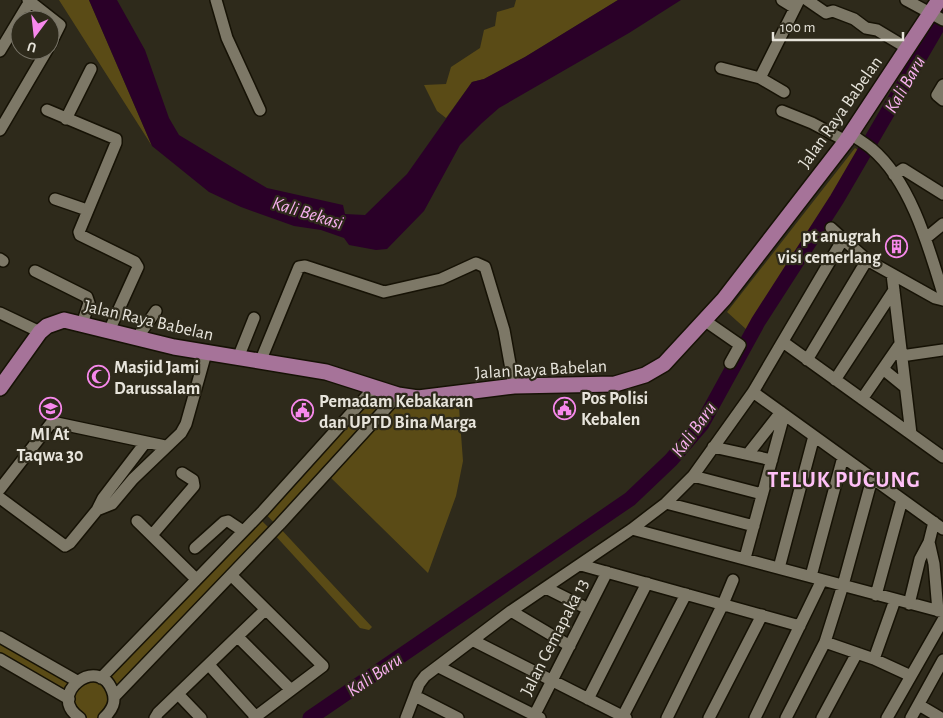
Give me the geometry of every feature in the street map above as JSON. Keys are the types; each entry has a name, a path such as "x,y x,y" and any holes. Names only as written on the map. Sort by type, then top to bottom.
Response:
{"main road":[{"name":"Jalan Raya Babelan","path":"0,388 40,332 47,326 64,320 206,353 326,372 398,395 418,398 514,386 616,384 646,375 664,364 724,299 853,139 907,48 937,17 939,0"}],"street":[{"path":"0,51 29,0 41,10"},
{"path":"216,0 227,38 260,110"},
{"path":"760,78 797,4 782,0"},
{"path":"807,0 826,13 832,11 854,19 866,28 877,30 907,48"},
{"path":"906,0 937,17"},
{"path":"0,130 41,60"},
{"path":"721,68 760,78 784,92"},
{"path":"66,119 92,69"},
{"path":"943,85 937,95 943,100"},
{"path":"47,110 109,135 116,142 79,232 80,235 135,262 138,267 109,331"},
{"path":"782,111 853,139 873,150 894,175 909,199 926,238 943,294"},
{"path":"894,175 903,170 943,194"},
{"path":"55,199 87,210"},
{"path":"926,238 943,224"},
{"path":"831,228 867,260 935,298 943,300"},
{"path":"406,718 422,680 511,611 632,529 666,503 693,476 753,392 843,240"},
{"path":"808,360 867,260"},
{"path":"260,362 283,301 299,267 305,266 384,292 441,279 476,263 485,267 500,313 514,386"},
{"path":"35,271 87,297 89,303 82,324"},
{"path":"892,274 911,434"},
{"path":"835,380 894,290"},
{"path":"272,297 283,301"},
{"path":"137,338 156,311"},
{"path":"0,313 40,332"},
{"path":"238,358 254,318"},
{"path":"704,320 740,345 730,363"},
{"path":"783,342 943,457"},
{"path":"862,399 883,369 901,350 943,350"},
{"path":"98,510 112,504 133,479 181,432 186,424 206,353"},
{"path":"883,369 905,388"},
{"path":"100,678 243,531 374,388"},
{"path":"753,392 938,526 920,559 910,604"},
{"path":"115,696 231,575 398,395"},
{"path":"748,454 782,414"},
{"path":"745,558 772,460 782,414"},
{"path":"0,489 52,422 165,446"},
{"path":"779,568 814,436"},
{"path":"0,498 65,546 68,546 98,510 103,498 146,443"},
{"path":"714,446 772,460"},
{"path":"811,576 843,457"},
{"path":"123,472 133,479"},
{"path":"152,536 194,486 193,480 182,473"},
{"path":"693,476 762,494"},
{"path":"786,718 825,642 843,585 872,479"},
{"path":"876,594 902,500"},
{"path":"666,503 754,526"},
{"path":"137,521 196,579"},
{"path":"195,548 224,522 228,521 243,531"},
{"path":"632,529 811,576 941,614"},
{"path":"887,718 911,676 941,614 929,542"},
{"path":"581,565 800,626"},
{"name":"Jalan Cemapaka 13","path":"536,717 607,572"},
{"path":"209,665 255,717 323,666 231,575"},
{"path":"667,718 723,604 732,580"},
{"path":"755,718 822,580"},
{"path":"588,699 647,583"},
{"path":"546,588 588,609"},
{"path":"474,641 552,682 625,717 686,594"},
{"path":"874,659 895,600"},
{"path":"155,718 265,610"},
{"path":"511,611 570,646"},
{"path":"709,718 762,616"},
{"path":"0,636 77,681"},
{"path":"238,637 291,690"},
{"path":"825,642 874,659 911,676"},
{"path":"822,718 857,653"},
{"path":"0,660 69,699"},
{"path":"911,718 943,660"},
{"path":"439,667 536,717"},
{"path":"80,718 71,709 69,699 71,689 77,681 88,676 100,678 110,685 115,696 113,709 105,718"},
{"path":"178,694 195,716"},
{"path":"415,696 458,718"},
{"path":"919,705 941,718"}],"shaded area":[{"path":"59,0 89,0 152,146"},
{"path":"516,0 618,0 525,57 484,79 472,82 446,118 437,111 424,85 446,84 451,67 480,48 484,30 495,26 497,12 514,7"},
{"path":"855,148 861,152 747,330 727,312"},
{"path":"374,388 458,394 463,461 456,496 428,573 326,473 278,526 372,627 369,630 360,628 272,532 115,696 105,718 80,718 69,699 0,660 0,637 77,681 101,677 258,517 272,531 277,526 263,511"}],"water":[{"name":"Kali Bekasi","path":"89,0 117,0 145,50 169,118 179,135 267,188 343,205 345,214 365,215 407,174 472,82 484,79 525,57 618,0 681,0 629,33 499,108 460,145 424,211 387,249 376,250 349,245 344,238 321,230 294,226 241,207 209,192 152,146"}],"waterway":[{"name":"Kali Baru","path":"310,718 630,499 671,460 702,424 758,322 837,199 943,17"}],"place":[{"name":"pt anugrah visi cemerlang","path":"897,246"},
{"name":"Masjid Jami Darussalam","path":"98,377"},
{"name":"Pos Polisi Kebalen","path":"565,408"},
{"name":"MI At Taqwa 30","path":"50,409"},
{"name":"Pemadam Kebakaran dan UPTD Bina Marga","path":"303,411"}],"district":[{"name":"TELUK PUCUNG","path":"844,479"}]}
